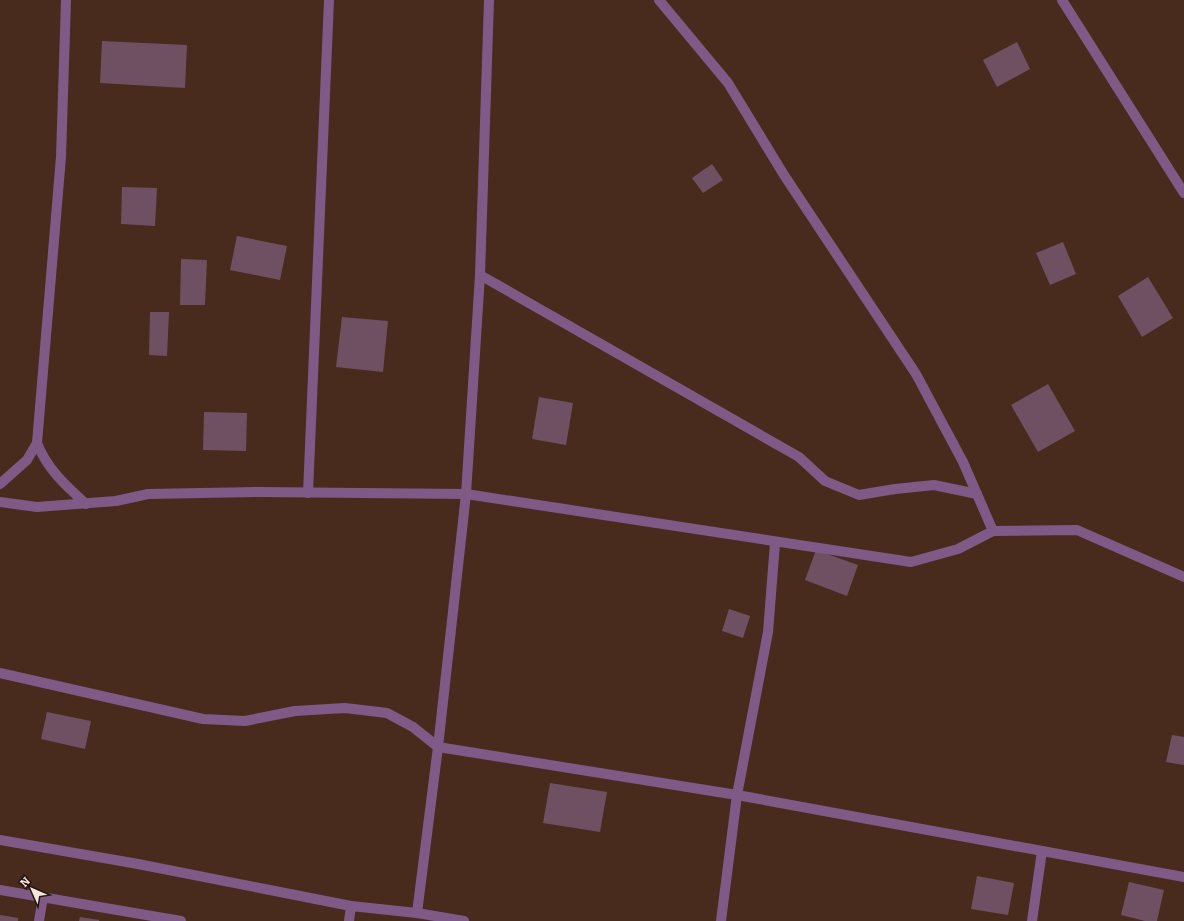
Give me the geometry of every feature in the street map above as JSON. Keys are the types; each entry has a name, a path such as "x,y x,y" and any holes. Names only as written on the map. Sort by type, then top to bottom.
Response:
{"street":[{"path":"0,484 27,460 37,443 61,157 66,0"},
{"path":"308,493 329,0"},
{"path":"417,913 438,747 466,494 480,275 489,0"},
{"path":"659,0 728,83 784,175 916,374 963,462 993,531"},
{"path":"1062,0 1184,193"},
{"path":"480,275 799,457 825,481 859,495 895,488 934,485 977,494"},
{"path":"37,443 42,456 60,480 86,504"},
{"path":"0,502 37,507 116,501 148,494 258,492 466,494 775,543 911,562 958,549 993,531 1077,530 1184,577"},
{"path":"721,921 737,795 768,632 775,543"},
{"path":"0,670 15,677"},
{"path":"0,673 203,719 245,721 295,711 345,708 387,713 413,727 438,747 737,795 1184,876"},
{"path":"0,840 138,864 351,906 417,913 464,921"},
{"path":"1032,921 1042,851"},
{"path":"0,890 181,921"},
{"path":"39,921 43,897"},
{"path":"349,921 351,906"}],"building":[{"path":"102,41 187,45 185,88 100,83"},
{"path":"1017,42 1030,69 997,87 983,60"},
{"path":"712,164 723,180 703,193 692,178"},
{"path":"122,187 157,188 155,226 121,224"},
{"path":"237,236 287,246 280,280 230,270"},
{"path":"1063,242 1076,274 1050,285 1036,253"},
{"path":"181,259 207,260 205,305 180,305"},
{"path":"1148,277 1173,318 1142,337 1118,296"},
{"path":"150,312 169,312 167,356 149,355"},
{"path":"342,317 388,321 383,372 336,367"},
{"path":"1048,384 1075,431 1038,452 1011,405"},
{"path":"539,397 573,403 566,445 532,439"},
{"path":"204,412 247,413 246,451 203,450"},
{"path":"816,550 858,565 847,596 805,580"},
{"path":"729,609 750,616 743,638 722,631"},
{"path":"47,712 91,721 85,749 41,739"},
{"path":"1172,735 1184,737 1184,765 1166,762"},
{"path":"550,783 607,792 600,832 543,823"},
{"path":"977,876 1014,883 1008,915 971,909"},
{"path":"1129,882 1164,890 1157,921 1145,921 1121,915"},
{"path":"0,915 18,918 18,921 0,921"},
{"path":"80,917 99,920 99,921 79,921"}]}
